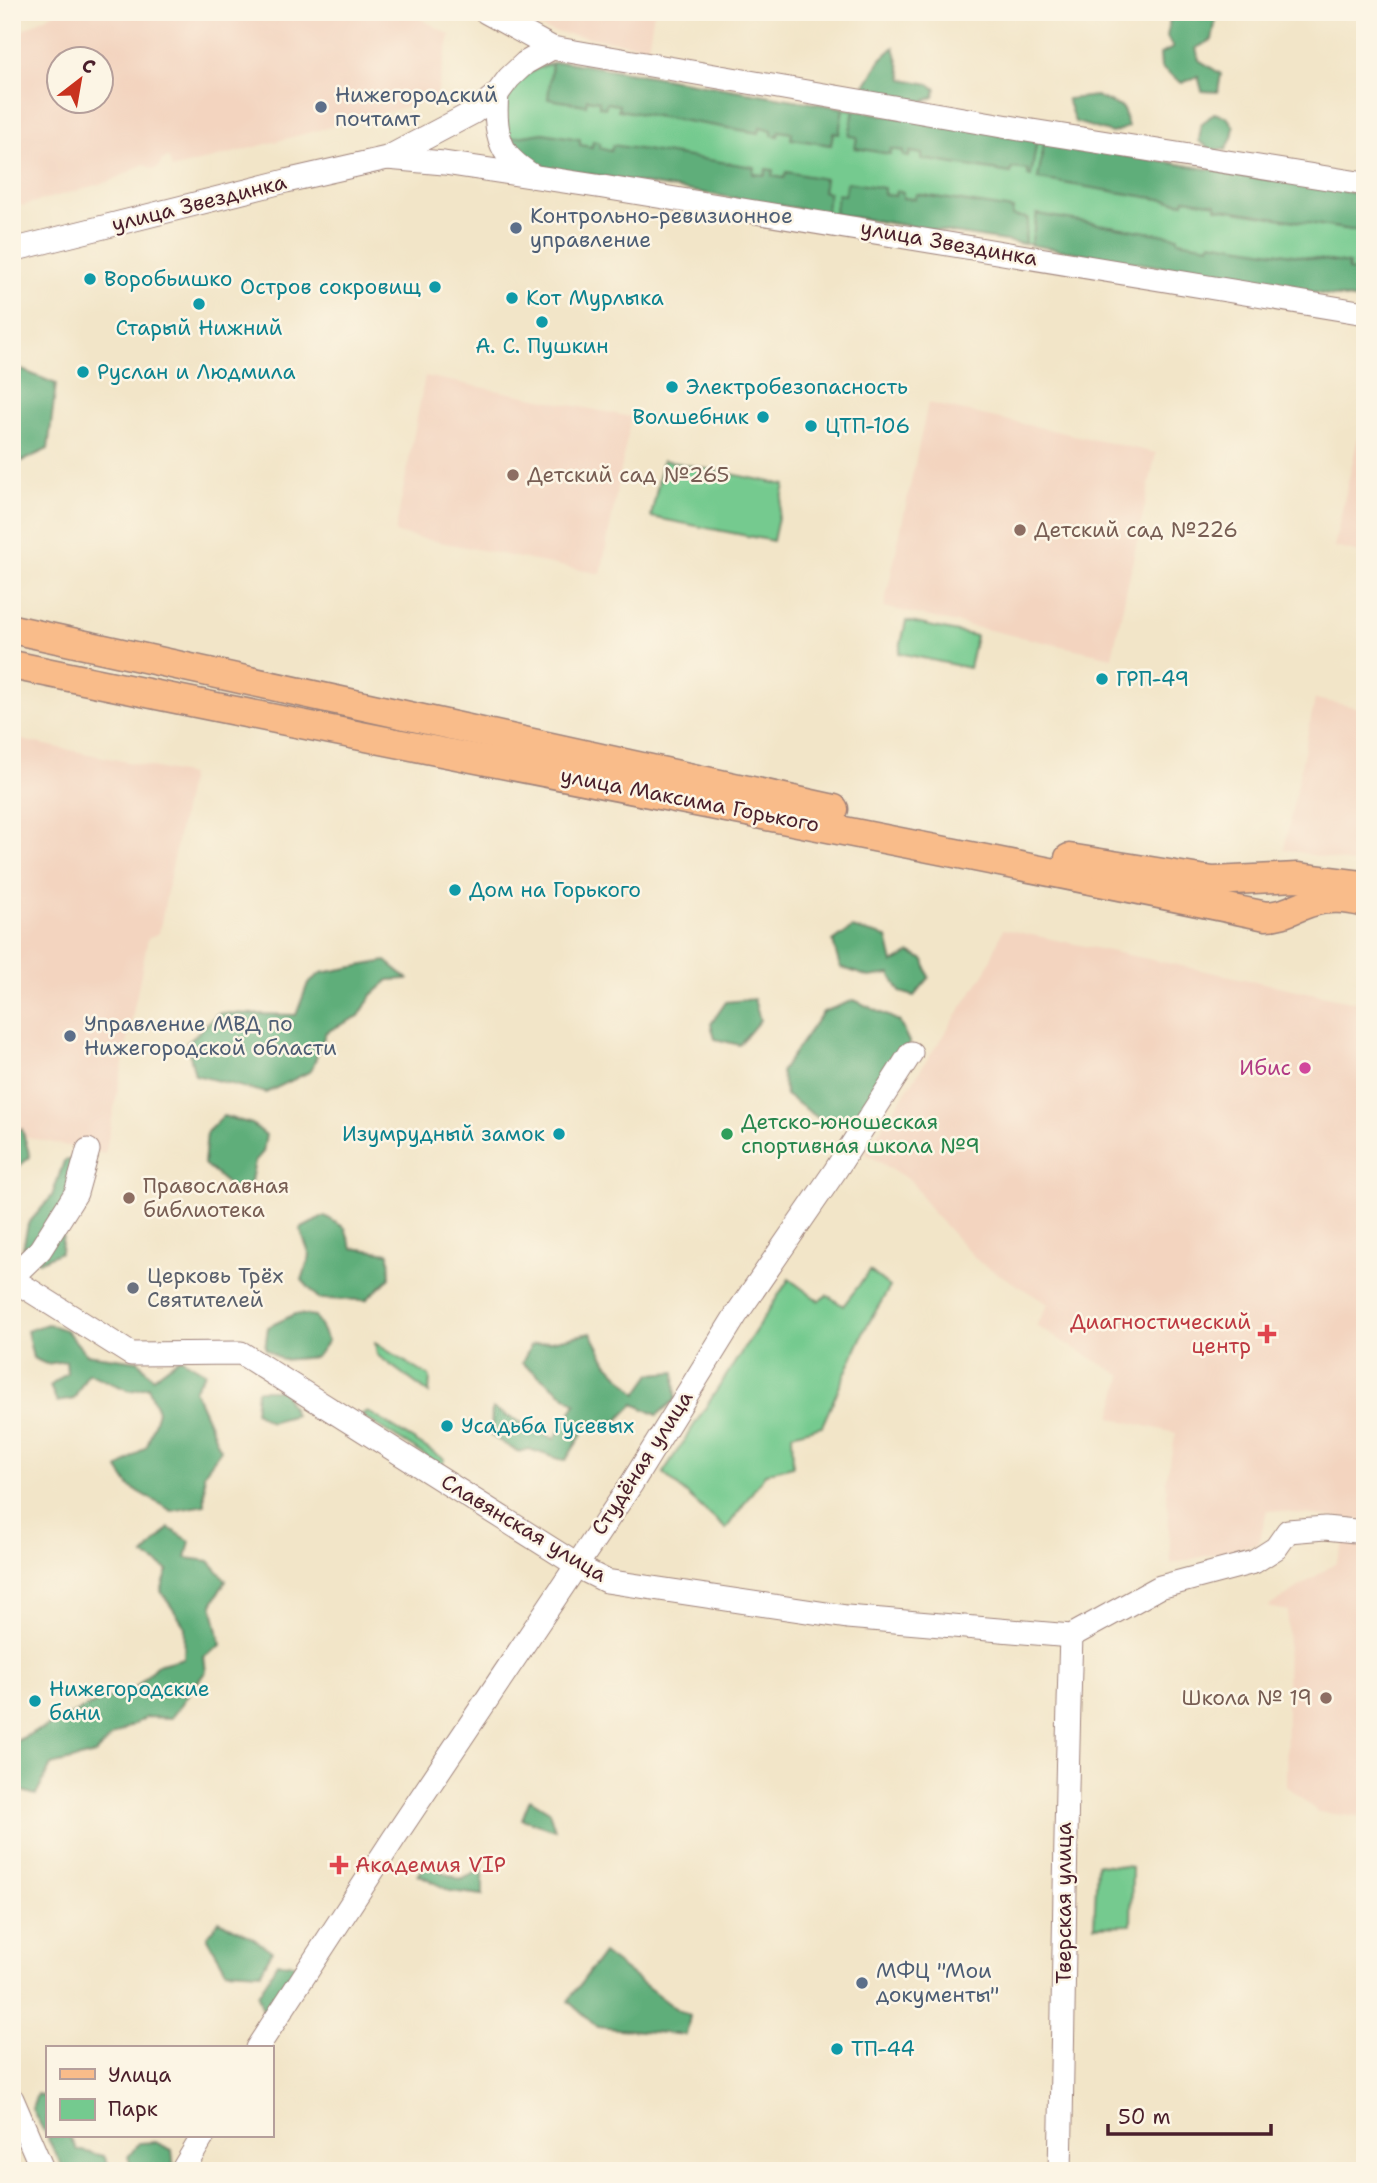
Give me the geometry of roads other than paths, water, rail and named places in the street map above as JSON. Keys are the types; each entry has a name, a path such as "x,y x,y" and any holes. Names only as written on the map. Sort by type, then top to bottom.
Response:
{"main road":[{"name":"улица Максима Горького","path":"12,629 1006,854 1266,916 1282,915 1323,899 1345,898 1365,904"},
{"name":"улица Максима Горького","path":"12,665 197,704 1006,854 1061,857 1213,881 1297,877 1365,886"}],"street":[{"path":"486,12 552,48 1365,184"},
{"name":"улица Звездинка","path":"12,250 387,158 474,112 525,64 552,48"},
{"path":"496,94 498,134 509,157 533,176"},
{"name":"улица Звездинка","path":"387,158 533,176 1365,313"},
{"name":"Студёная улица","path":"258,2046 632,1483 736,1315 911,1054"},
{"path":"12,1278 40,1250 76,1193 88,1150"},
{"name":"Славянская улица","path":"12,1278 131,1354 241,1353 606,1581 847,1617 1071,1636"},
{"path":"1071,1636 1160,1587 1254,1562 1276,1548 1288,1531 1325,1528 1365,1532"},
{"name":"Тверская улица","path":"1060,2171 1065,1813 1071,1636"},
{"path":"12,2099 43,2171"},
{"path":"182,2171 202,2138"}],"place":[{"name":"Нижегородский почтамт","path":"321,107"},
{"name":"Контрольно-ревизионное управление","path":"516,228"},
{"name":"Воробьишко","path":"90,279"},
{"name":"Остров сокровищ","path":"435,287"},
{"name":"Кот Мурлыка","path":"512,298"},
{"name":"Старый Нижний","path":"199,304"},
{"name":"А. С. Пушкин","path":"542,322"},
{"name":"Руслан и Людмила","path":"83,372"},
{"name":"Электробезопасность","path":"672,387"},
{"name":"Волшебник","path":"763,417"},
{"name":"ЦТП-106","path":"811,426"},
{"name":"Детский сад №265","path":"513,475"},
{"name":"Детский сад №226","path":"1020,530"},
{"name":"ГРП-49","path":"1102,679"},
{"name":"Дом на Горького","path":"455,890"},
{"name":"Управление МВД по Нижегородской области","path":"70,1036"},
{"name":"Ибис","path":"1305,1068"},
{"name":"Изумрудный замок","path":"559,1134"},
{"name":"Детско-юношеская спортивная школа №9","path":"727,1134"},
{"name":"Православная библиотека","path":"129,1198"},
{"name":"Церковь Трёх Святителей","path":"133,1288"},
{"name":"Диагностический центр","path":"1267,1334"},
{"name":"Усадьба Гусевых","path":"447,1426"},
{"name":"Школа № 19","path":"1326,1698"},
{"name":"Нижегородские бани","path":"35,1701"},
{"name":"Академия VIP","path":"339,1865"},
{"name":"МФЦ \"Мои документы\"","path":"862,1983"},
{"name":"ТП-44","path":"837,2049"}]}
